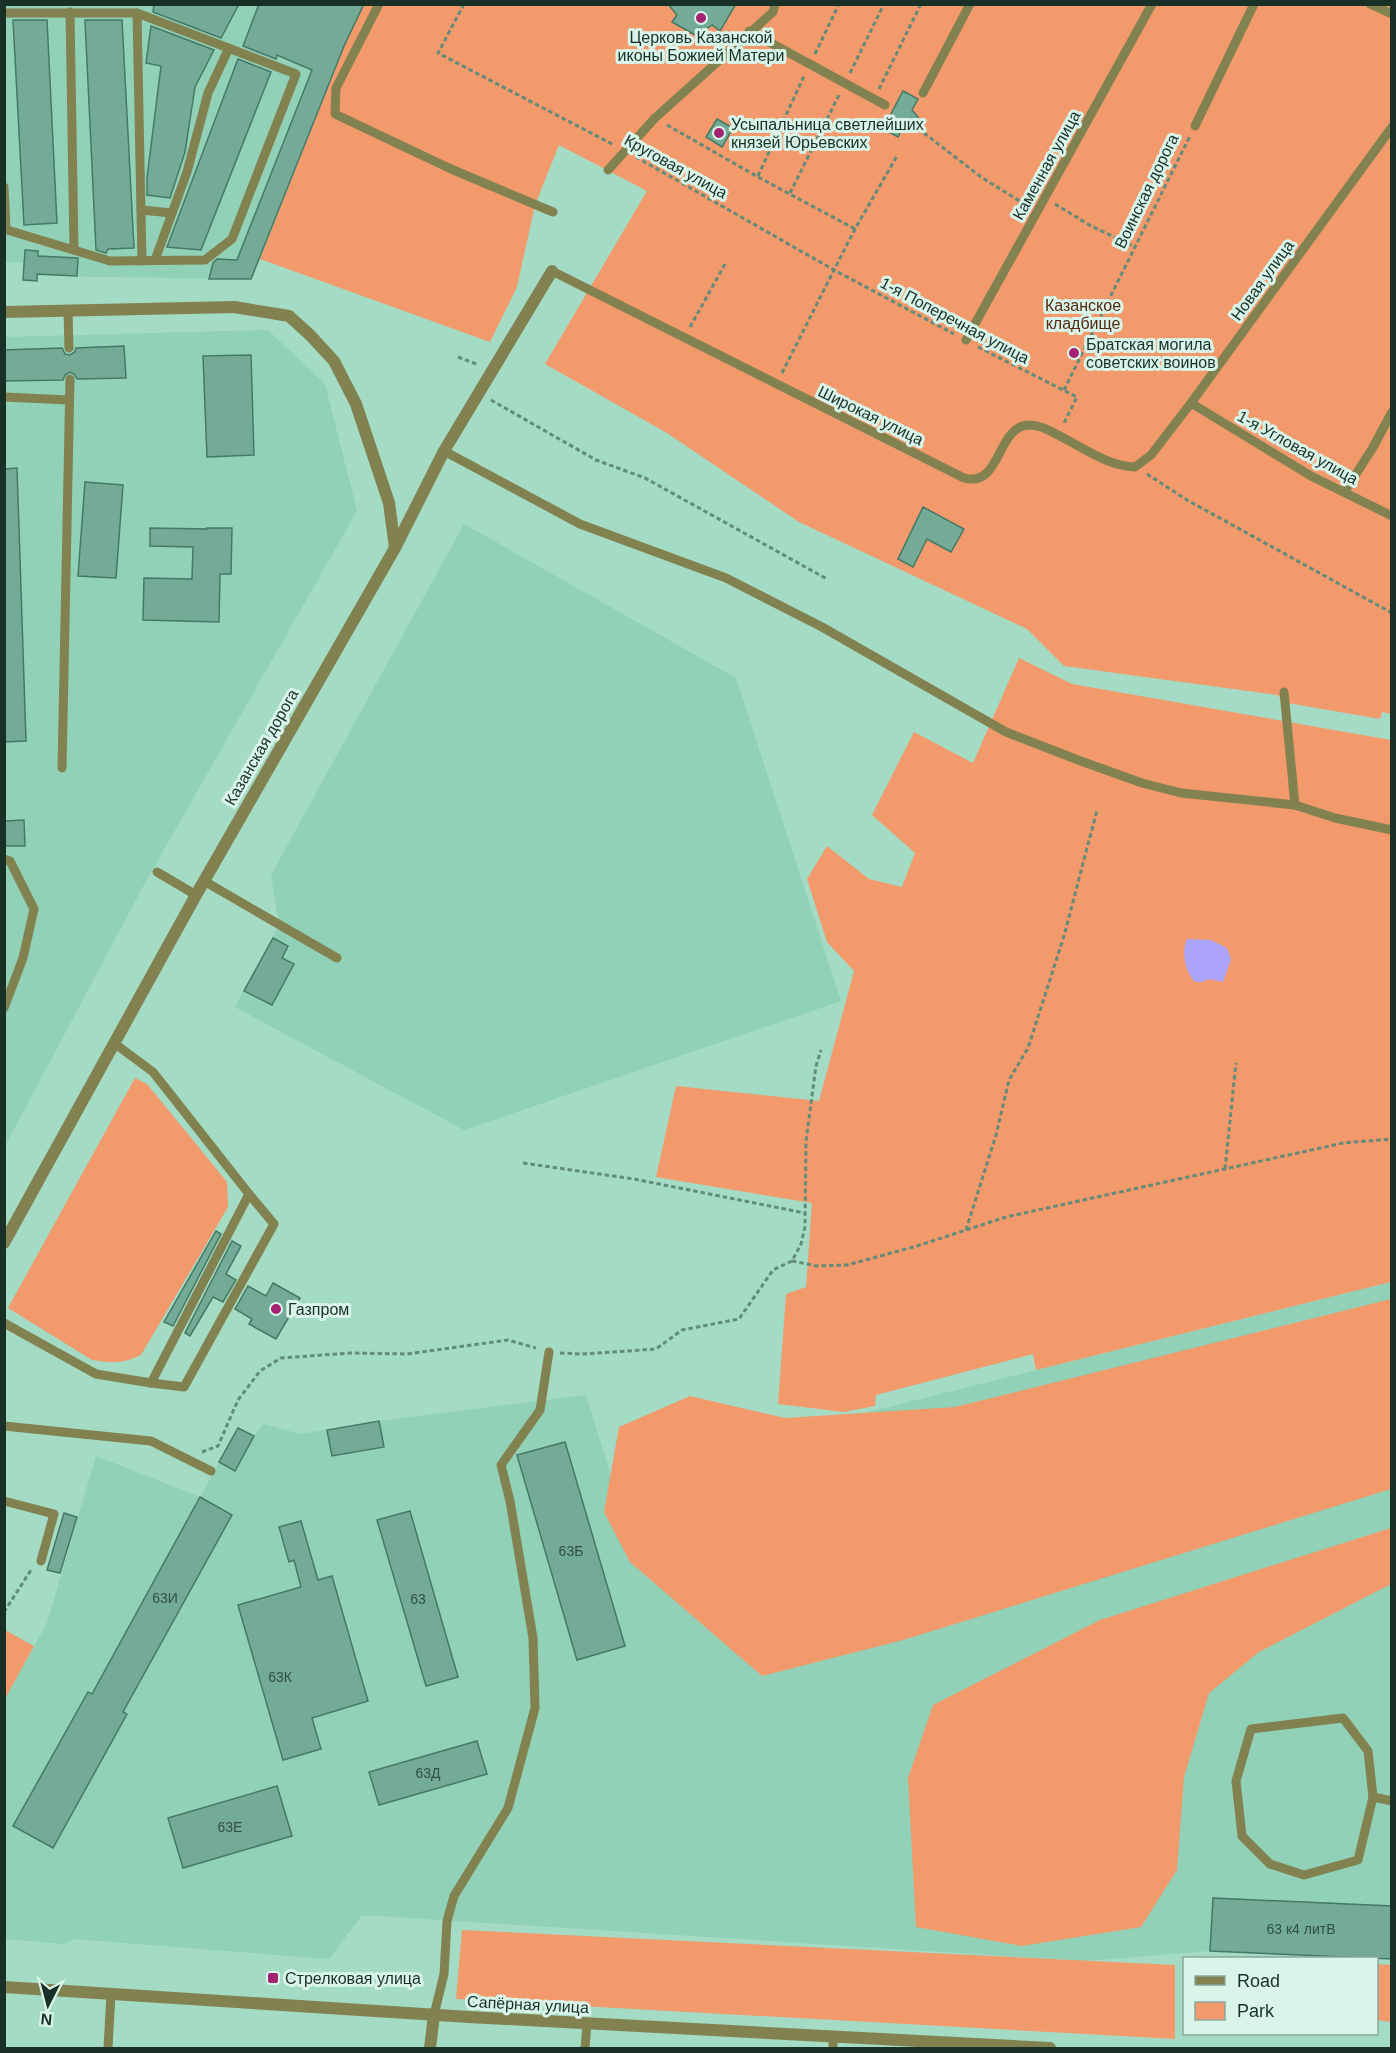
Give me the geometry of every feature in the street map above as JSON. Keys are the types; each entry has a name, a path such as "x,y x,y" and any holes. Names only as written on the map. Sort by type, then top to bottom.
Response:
{"street":[{"name":"Казанская дорога","path":"4,1243 196,895 395,548 444,452 552,271"},
{"path":"4,312 234,307 289,316 310,334 334,360 356,404 389,503 395,548"},
{"name":"Сапёрная улица","path":"4,1987 587,2024 833,2043 1050,2049"},
{"path":"430,2049 434,2015"}],"lane":[{"path":"379,4 336,88 335,114 451,169 553,212"},
{"path":"608,170 655,118 749,31 773,12 775,4"},
{"path":"923,93 970,4"},
{"name":"Каменная улица","path":"966,340 1152,4"},
{"name":"Воинская дорога","path":"1195,126 1254,4"},
{"path":"1370,4 1392,14"},
{"path":"70,12 74,249"},
{"path":"137,12 142,261"},
{"path":"4,14 137,12 296,74 232,239 205,260 110,261 5,229 4,187"},
{"path":"749,31 885,105"},
{"path":"155,260 187,172 208,93 229,48"},
{"name":"Новая улица","path":"1135,467 1151,455 1191,403 1392,127"},
{"path":"141,210 172,213"},
{"name":"Широкая улица","path":"552,271 964,477 973,480 981,478 987,473 1010,435 1018,428 1029,425 1045,428 1112,463 1135,467"},
{"path":"68,311 69,348"},
{"path":"62,768 70,379"},
{"path":"4,397 69,400"},
{"name":"1-я Угловая улица","path":"1191,403 1311,476 1392,516"},
{"path":"1345,491 1392,412"},
{"path":"444,452 580,524 726,578 822,627 1006,732 1142,783 1181,793 1295,805 1335,818 1392,830"},
{"path":"1284,692 1295,805"},
{"path":"4,859 10,861 34,909 23,958 7,992 4,1008"},
{"path":"157,872 196,895"},
{"path":"204,881 337,958"},
{"path":"4,1323 96,1374 184,1387 274,1224 153,1072 114,1043"},
{"path":"151,1383 249,1194"},
{"path":"434,2015 444,1974 447,1921 454,1896 508,1808 535,1708 533,1638 501,1465 540,1410 549,1352"},
{"path":"4,1426 151,1441 211,1471"},
{"path":"4,1501 54,1514 41,1561"},
{"path":"1343,1718 1368,1751 1373,1797 1358,1860 1304,1875 1270,1864 1242,1836 1236,1781 1251,1729 1343,1718"},
{"path":"1373,1797 1392,1801"},
{"path":"108,2049 111,1994"},
{"path":"585,2049 587,2024"}],"path":[{"name":"Круговая улица","path":"464,4 438,54 624,150 834,270"},
{"path":"758,177 839,4"},
{"path":"790,194 884,4"},
{"path":"873,99 921,4"},
{"path":"655,118 855,229"},
{"name":"Воинская дорога","path":"1065,390 1195,126"},
{"path":"924,133 981,177 1038,212"},
{"path":"776,384 855,229 897,156"},
{"path":"1045,198 1091,226 1135,247"},
{"path":"684,337 725,264"},
{"name":"1-я Поперечная улица","path":"834,270 1065,390"},
{"path":"458,357 492,370"},
{"path":"1058,435 1077,396 1065,390"},
{"path":"479,393 596,460 645,478 827,579"},
{"path":"1135,467 1187,500 1392,613"},
{"path":"966,1230 996,1135 1009,1080 1028,1048 1064,936 1096,810"},
{"path":"186,1458 218,1446 238,1400 260,1371 281,1358 351,1353 407,1354 508,1340 549,1352 582,1354 656,1349 682,1330 739,1319 774,1270 792,1261 801,1244 805,1227 806,1141 816,1065 821,1050"},
{"path":"1225,1169 1236,1063"},
{"path":"792,1261 817,1266 847,1265 1026,1212 1343,1143 1392,1139"},
{"path":"523,1163 634,1179 805,1213"},
{"path":"4,1612 33,1568 41,1561"}],"shaded area":[{"path":"4,5 364,5 344,46 251,279 38,276 37,281 23,280 24,262 5,262"},
{"path":"268,330 325,384 357,511 146,881 5,1146 5,337"},
{"path":"464,524 736,678 841,1001 464,1130 235,1007 279,925 271,875"},
{"path":"1187,939 1211,940 1227,948 1231,959 1223,982 1209,979 1195,982 1185,961 1184,949"},
{"path":"1391,1282 1391,1959 1210,1951 1085,1961 362,1915 329,1959 73,1939 65,1944 5,1939 5,1699 47,1623 96,1456 200,1497 238,1428 254,1436 264,1424 300,1434 379,1421 586,1395 611,1476"}],"green space":[{"name":"Казанское кладбище","path":"364,5 1391,5 1391,714 1382,712 1380,719 1288,703 1277,695 1064,666 1027,629 799,522 667,433 545,364 647,191 559,145 535,205 517,287 490,342 260,259 344,46"},
{"path":"1019,658 1072,684 1391,740 1391,1282 1036,1370 1033,1354 876,1395 875,1406 844,1412 778,1404 786,1294 806,1287 812,1203 656,1177 676,1086 819,1101 854,971 827,942 807,879 827,846 869,879 902,887 915,853 872,815 914,732 973,763"},
{"path":"135,1078 147,1084 227,1182 228,1207 141,1355 123,1361 99,1361 92,1360 8,1308"},
{"path":"1391,1299 1391,1489 903,1640 762,1676 630,1562 604,1512 619,1427 690,1396 785,1418 955,1407"},
{"path":"1391,1528 1391,1584 1259,1652 1209,1693 1184,1777 1177,1870 1141,1927 1022,1946 916,1927 908,1778 933,1705 1100,1620"},
{"path":"5,1630 34,1646 5,1699"},
{"path":"462,1930 1175,1965 1175,2039 456,1999"},
{"path":"1378,1964 1391,1965 1391,2022 1378,2020"}],"building":[{"path":"154,4 239,4 221,38 153,12"},
{"path":"259,4 364,4 344,46 251,279 209,279 213,263 217,259 237,260 312,70 277,55 276,59 243,46"},
{"name":"Церковь Казанской иконы Божией Матери","path":"668,4 736,4 720,31 712,25 705,30 699,28 695,35 672,22 677,15"},
{"path":"13,20 47,20 57,223 24,225"},
{"path":"85,20 122,20 134,248 108,249 106,253 96,250"},
{"path":"151,26 214,50 195,87 185,152 170,198 147,195 147,178 161,66 146,63"},
{"path":"238,59 271,72 201,250 167,247"},
{"path":"903,91 918,99 912,110 918,117 917,126 911,131 902,129 898,137 883,129"},
{"name":"Усыпальница светлейших князей Юрьевских","path":"717,119 733,128 722,147 706,137"},
{"path":"25,250 38,251 38,256 78,258 77,276 37,274 37,281 23,280"},
{"path":"124,346 126,378 77,379 70,372 63,380 4,381 4,350 62,348 65,354 70,355 75,352 76,348"},
{"path":"251,355 254,455 207,457 203,356"},
{"path":"17,468 26,741 4,742 4,469"},
{"path":"85,482 123,485 116,578 78,576"},
{"path":"923,507 964,529 951,552 927,539 913,567 898,559"},
{"path":"150,528 232,528 231,574 220,574 219,622 143,620 144,578 192,579 193,547 150,546"},
{"path":"24,820 25,846 4,846 4,821"},
{"path":"273,938 288,946 282,958 294,964 272,1005 244,991"},
{"path":"216,1231 221,1234 173,1326 164,1322"},
{"path":"232,1241 241,1246 226,1274 236,1280 223,1302 213,1297 190,1336 185,1333"},
{"name":"Газпром","path":"273,1283 300,1298 276,1339 249,1324 252,1319 235,1309 248,1286 266,1296"},
{"path":"379,1421 384,1447 332,1456 327,1430"},
{"path":"238,1428 254,1436 235,1471 219,1462"},
{"path":"565,1442 625,1646 577,1660 517,1455"},
{"path":"200,1497 232,1515 123,1712 127,1714 53,1848 13,1826 88,1692 92,1694"},
{"path":"410,1511 458,1677 426,1686 377,1520"},
{"path":"64,1513 77,1517 60,1573 47,1570"},
{"path":"301,1521 318,1580 332,1576 368,1701 312,1718 321,1749 283,1760 238,1605 301,1587 294,1560 289,1562 279,1527"},
{"path":"477,1741 487,1774 379,1805 369,1772"},
{"path":"277,1786 292,1836 183,1868 168,1818"},
{"path":"1213,1898 1392,1906 1392,1959 1210,1951"}],"place":[{"name":"Церковь Казанской иконы Божией Матери","path":"701,18"},
{"name":"Усыпальница светлейших князей Юрьевских","path":"719,133"},
{"name":"Братская могила советских воинов","path":"1074,353"},
{"name":"Газпром","path":"276,1309"},
{"name":"Стрелковая улица","path":"273,1978"}]}
